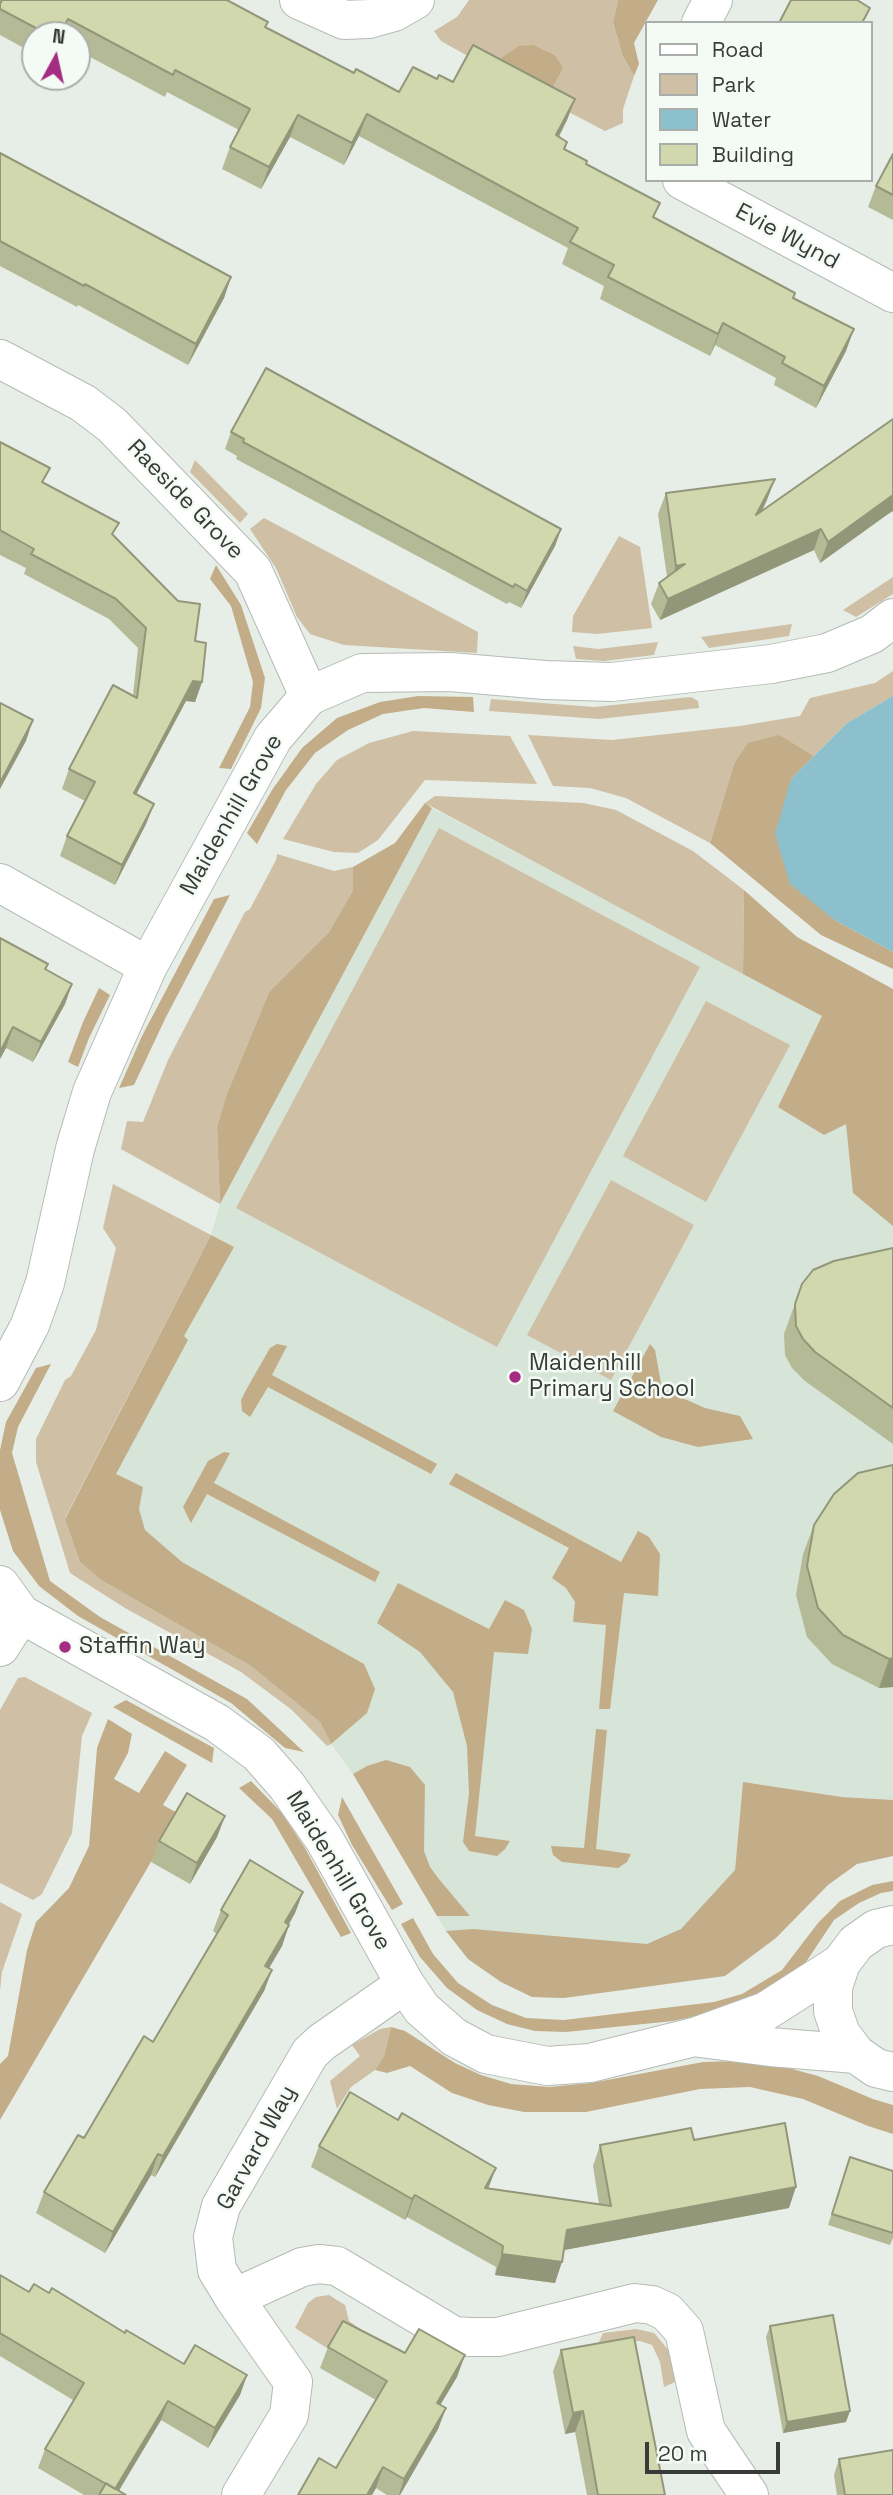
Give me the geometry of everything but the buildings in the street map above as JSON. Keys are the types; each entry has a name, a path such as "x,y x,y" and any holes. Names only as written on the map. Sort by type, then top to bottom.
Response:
{"street":[{"path":"299,0 344,20 369,19 394,12 415,0"},
{"path":"702,21 713,0"},
{"name":"Evie Wynd","path":"686,182 893,293"},
{"name":"Raeside Grove","path":"0,359 83,403 112,425 253,571 310,696"},
{"name":"Maidenhill Grove","path":"0,1382 30,1325 45,1283 75,1149 92,1092 148,965 273,738 310,696 362,673 450,673 612,682 771,664 827,653 872,634 893,618"},
{"path":"0,883 148,965"},
{"path":"0,1647 11,1600"},
{"name":"Maidenhill Grove","path":"11,1600 217,1723 259,1754 287,1786 324,1839 405,1984 422,2009 454,2038 486,2054 547,2066 590,2063 694,2037 766,2011 841,1963"},
{"path":"893,1925 876,1929 856,1943 841,1963 833,1986 833,2011 841,2034 856,2054 876,2068 893,2073"},
{"name":"Garvard Way","path":"241,2495 289,2414 293,2382 234,2298 218,2270 213,2253 213,2237 221,2206 310,2053 321,2042 405,1984"},
{"name":"Maidenhill Grove","path":"694,2037 856,2054"},
{"path":"234,2298 302,2267 319,2264 337,2266 454,2336 498,2337 635,2303 652,2305 667,2312 684,2331 706,2431 749,2495"}],"shaded area":[{"path":"618,0 658,0 634,43 639,64 634,76 622,54 613,23"},
{"path":"534,45 555,55 563,68 550,92 495,62 519,46"},
{"path":"216,565 241,605 265,678 261,708 231,769 219,768 250,707 253,682 231,606 210,579"},
{"path":"418,696 473,697 474,712 424,708 383,714 348,730 315,753 286,790 257,844 247,833 272,790 302,748 337,718 380,702"},
{"path":"779,735 814,756 791,779 833,919 893,952 893,969 821,935 710,843 734,764 748,743"},
{"path":"425,803 432,808 220,1204 217,1127 226,1096 269,992 329,932 353,890 353,867 395,843"},
{"name":"Maidenhill Primary School","path":"432,808 893,1052 893,1800 842,1797 743,1782 725,1976 564,1998 532,1997 501,1982 468,1959 446,1931 320,1722 80,1562 211,1235 220,1204"},
{"path":"744,890 797,937 893,989 893,1226 853,1193 846,1124 824,1135 778,1107 822,1016 743,974"},
{"path":"230,895 166,1017 134,1085 119,1088 142,1036 214,899"},
{"path":"99,988 110,995 78,1067 68,1062"},
{"path":"211,1235 234,1247 184,1336 188,1340 116,1474 143,1487 139,1509 145,1530 182,1562 364,1664 375,1689 367,1713 331,1744 320,1722 251,1666 101,1580 80,1562 65,1519"},
{"path":"277,1344 287,1346 272,1375 437,1464 431,1474 268,1387 250,1417 242,1411 241,1400 246,1390 270,1348"},
{"path":"650,1344 655,1350 662,1389 705,1408 740,1416 753,1439 698,1447 661,1437 613,1411"},
{"path":"51,1364 18,1427 12,1453 50,1581 100,1617 247,1699 304,1752 285,1748 231,1703 78,1616 39,1586 13,1551 0,1510 0,1450 6,1422 36,1368"},
{"path":"224,1452 230,1453 214,1483 380,1572 375,1582 207,1494 191,1523 183,1507 208,1461"},
{"path":"456,1473 621,1562 638,1531 649,1537 660,1554 658,1596 624,1593 610,1709 599,1709 606,1625 573,1622 575,1602 566,1588 552,1578 569,1548 449,1484"},
{"path":"398,1583 489,1629 505,1600 524,1610 532,1629 528,1654 494,1652 475,1836 510,1841 497,1856 469,1851 463,1842 469,1793 467,1746 453,1692 420,1652 377,1623"},
{"path":"126,1700 214,1748 212,1763 113,1707"},
{"path":"108,1719 132,1734 128,1753 114,1779 139,1793 165,1751 187,1765 163,1805 179,1814 0,2120 0,2064 8,2056 27,1950 36,1922 69,1888 89,1846 97,1748"},
{"path":"596,1729 607,1730 596,1849 631,1854 627,1862 618,1868 562,1862 553,1855 551,1846 584,1848"},
{"path":"386,1760 410,1767 425,1785 424,1851 430,1867 470,1916 437,1916 353,1774"},
{"path":"251,1781 281,1812 305,1848 351,1933 341,1937 272,1819 239,1788"},
{"path":"743,1782 842,1797 893,1800 893,1856 857,1864 828,1885 776,1938 725,1976 564,1998 532,1997 501,1982 468,1959 446,1931 473,1929 647,1944 681,1929 735,1870"},
{"path":"342,1797 403,1904 392,1910 352,1845 338,1815"},
{"path":"893,1881 893,1891 881,1893 859,1903 834,1920 804,1965 754,2004 673,2021 566,2032 535,2031 507,2024 477,2010 447,1988 420,1957 401,1924 413,1918 433,1954 458,1983 492,2005 526,2018 564,2020 714,2002 742,1994 782,1970 818,1923 840,1901 872,1885"},
{"path":"391,2027 405,2031 455,2063 481,2075 511,2084 549,2087 591,2083 703,2062 740,2061 781,2066 818,2076 893,2105 893,2134 803,2099 750,2087 700,2089 586,2112 524,2112 488,2105 452,2093 410,2066 387,2073 375,2070 384,2056"}],"green space":[{"path":"469,0 618,0 613,24 622,54 634,76 623,109 623,123 605,131 546,100 562,68 555,55 534,45 491,69 441,41 434,31 457,17"},
{"path":"195,460 248,514 240,523 190,472"},
{"path":"264,518 478,632 477,653 344,645 310,634 297,617 276,568 250,529"},
{"path":"619,536 640,547 652,628 597,634 572,632 573,616"},
{"path":"893,577 893,594 856,617 843,610"},
{"path":"792,624 789,636 709,648 701,637"},
{"path":"658,642 654,655 604,661 576,659 573,646 598,649"},
{"path":"893,671 893,696 847,723 814,756 779,736 734,764 710,843 626,798 590,788 553,786 528,735 612,740 740,726 800,716 810,698 875,683"},
{"path":"691,697 698,701 699,708 599,719 489,711 491,699 594,707"},
{"path":"413,731 510,736 537,784 425,780 378,840 358,853 334,852 283,839 316,784 337,760 369,743"},
{"path":"435,796 583,803 616,810 693,851 744,890 743,974 425,803"},
{"path":"439,828 700,967 497,1347 236,1208"},
{"path":"277,854 334,871 353,867 353,890 329,932 269,992 226,1096 217,1127 220,1204 121,1149 127,1121 143,1122 168,1060"},
{"path":"706,1001 790,1045 706,1202 623,1156"},
{"path":"611,1180 694,1225 611,1380 527,1335"},
{"path":"113,1184 211,1235 65,1518 80,1562 101,1580 251,1666 320,1722 331,1744 327,1746 292,1710 241,1672 125,1608 70,1573 36,1462 36,1439 65,1380 71,1376 96,1330 116,1248 103,1228"},
{"path":"25,1677 92,1713 82,1736 72,1833 42,1894 33,1900 0,1883 0,1710 18,1678"},
{"path":"0,1902 22,1914 2,1972 0,1991"},
{"path":"391,2027 384,2056 375,2070 351,2087 337,2109 330,2081 360,2056 352,2045 380,2029"},
{"path":"329,2295 345,2305 349,2321 363,2331 346,2360 295,2328 308,2303 316,2297"},
{"path":"636,2329 654,2333 671,2353 675,2382 664,2387 660,2362 652,2345 640,2341 599,2342 603,2333"}],"water":[{"path":"893,696 893,952 833,919 790,884 775,834 791,779 847,723"}],"place":[{"name":"Maidenhill Primary School","path":"515,1377"},
{"name":"Staffin Way","path":"65,1647"}]}
